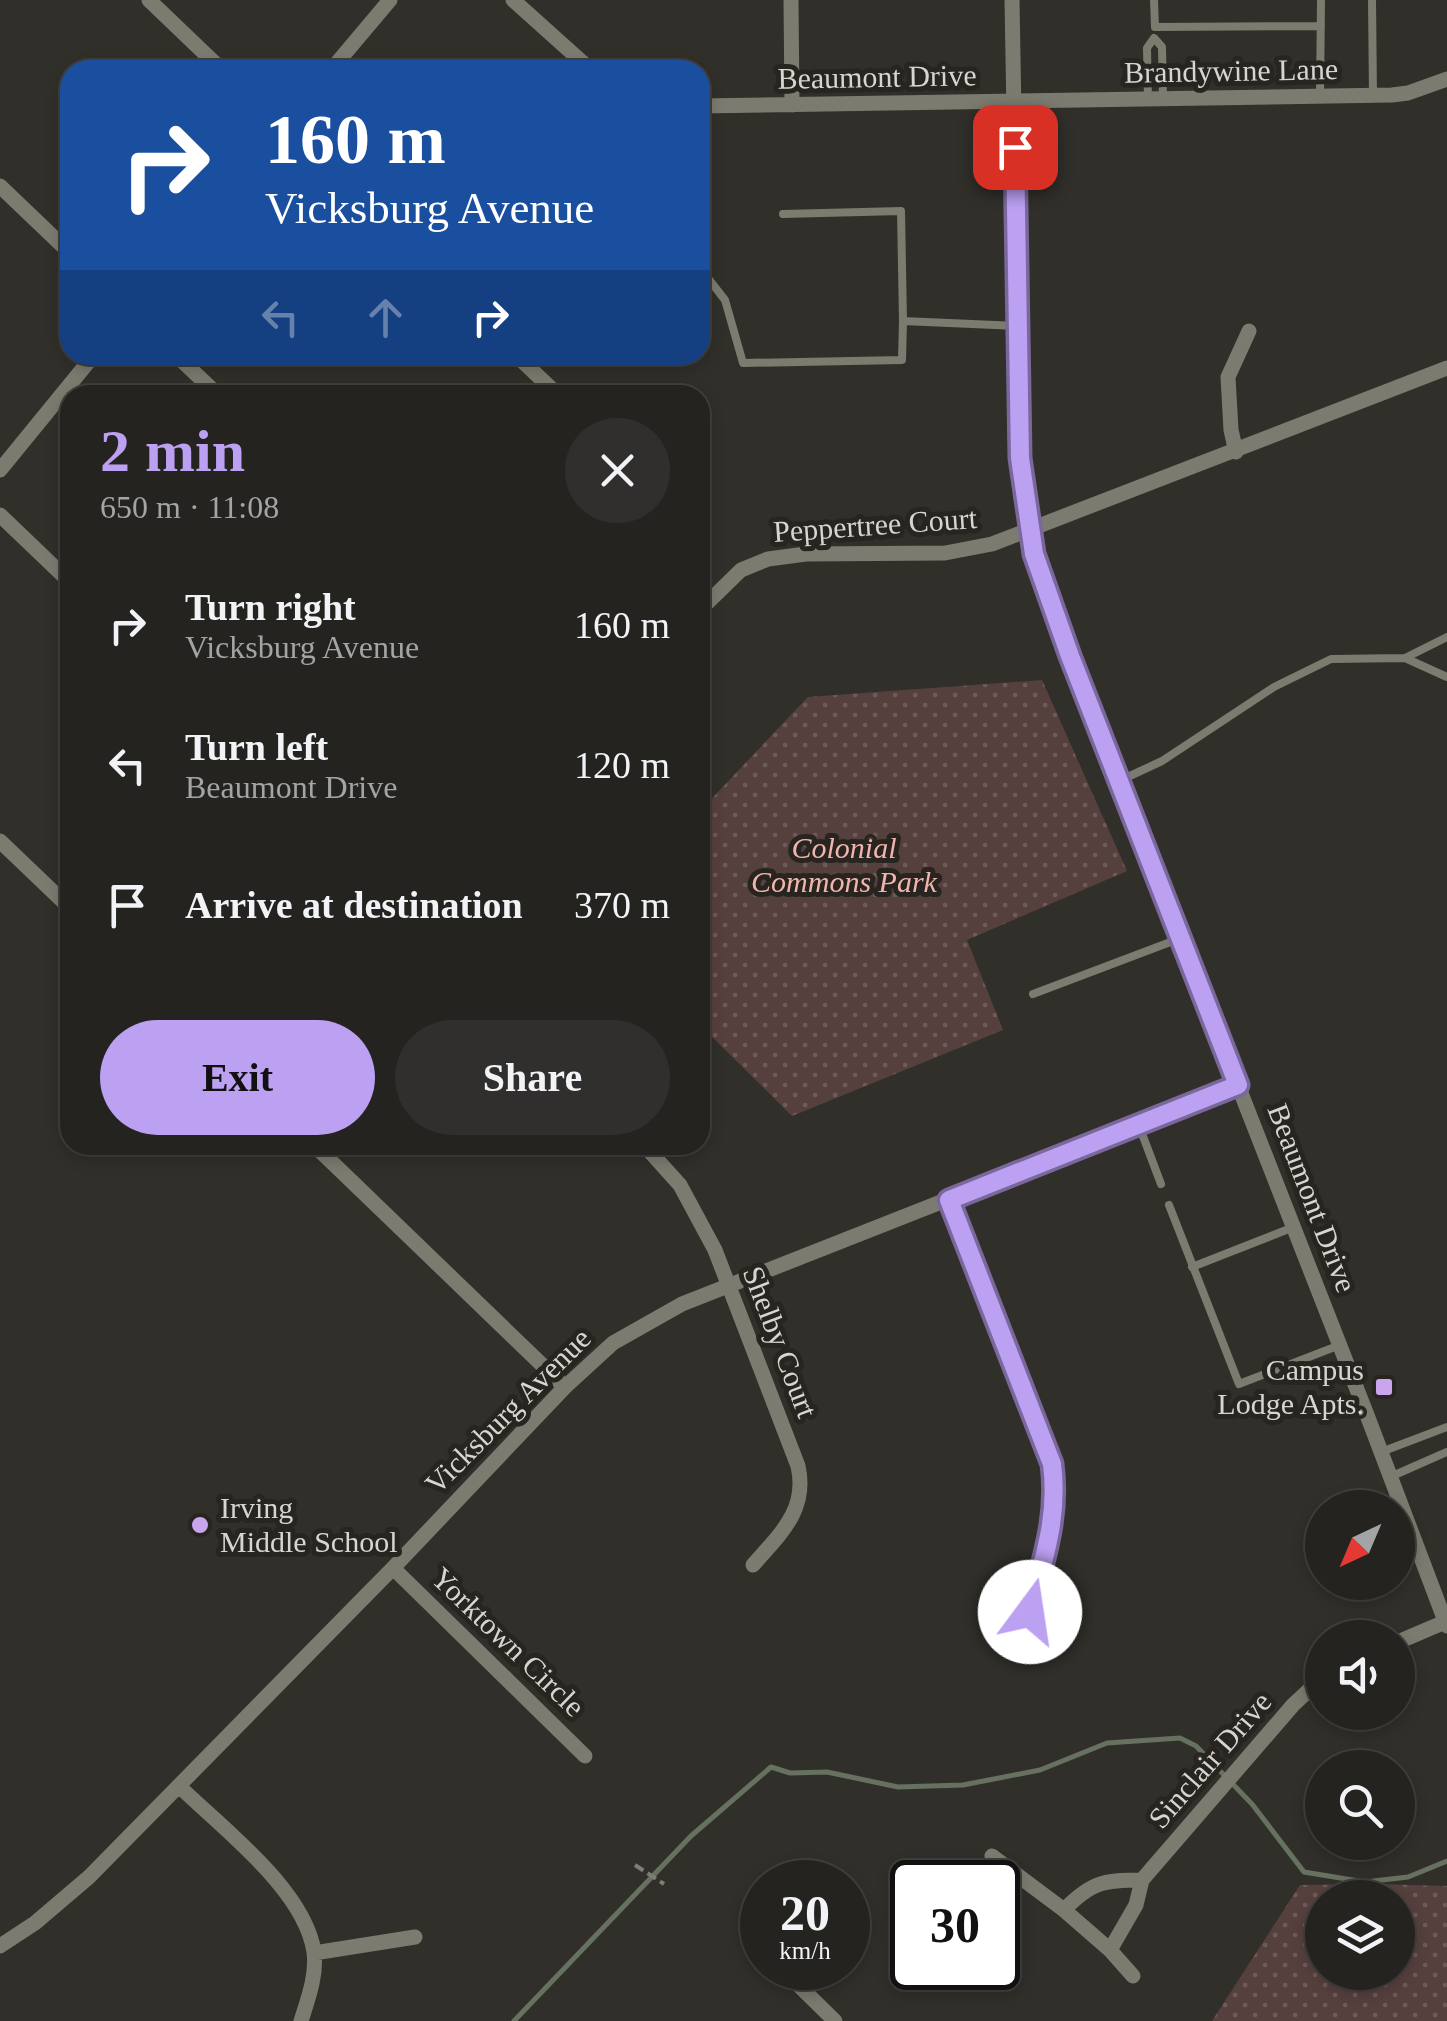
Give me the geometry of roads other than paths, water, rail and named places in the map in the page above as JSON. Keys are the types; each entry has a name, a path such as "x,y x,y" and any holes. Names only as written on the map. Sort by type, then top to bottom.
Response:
{"street":[{"path":"149,0 212,60"},
{"path":"339,60 390,0"},
{"path":"513,0 579,60"},
{"path":"791,0 792,105"},
{"path":"1012,0 1014,103"},
{"name":"Brandywine Lane","path":"1014,103 1373,95 1408,93 1447,79"},
{"name":"Beaumont Drive","path":"710,106 1014,103 1020,458 1030,531 1050,602 1446,1624"},
{"path":"0,186 60,243"},
{"path":"1236,452 1228,376 1250,331"},
{"path":"69,385 86,365"},
{"path":"186,365 208,385"},
{"path":"526,365 548,385"},
{"name":"Peppertree Court","path":"710,600 742,570 768,559 806,554 962,552 1030,531 1447,368"},
{"path":"0,470 60,397"},
{"path":"0,515 60,572"},
{"path":"0,840 60,898"},
{"name":"Vicksburg Avenue","path":"0,1946 89,1877 393,1568 565,1386 631,1331 682,1304 1238,1085"},
{"path":"324,1155 565,1386"},
{"name":"Shelby Court","path":"653,1155 690,1202 716,1250 801,1479 794,1516 753,1565"},
{"path":"949,1200 1052,1464 1054,1520 1030,1612"},
{"name":"Yorktown Circle","path":"393,1568 586,1756"},
{"path":"1415,1636 1446,1624"},
{"name":"Sinclair Drive","path":"1110,1950 1136,1905 1142,1880 1305,1694"},
{"path":"179,1786 293,1899 314,1953 314,1975 302,2021"},
{"path":"992,1856 1064,1910 1133,1976"},
{"path":"1064,1910 1081,1892 1105,1880 1142,1880"},
{"path":"314,1953 415,1937"},
{"path":"804,1990 836,2021"}],"lane":[{"path":"1154,0 1154,38 1147,48 1155,100"},
{"path":"1320,96 1321,0"},
{"path":"1372,0 1373,95"},
{"path":"1154,27 1321,26"},
{"path":"1154,38 1162,47 1155,100"},
{"path":"710,281 724,300 743,363 902,360 900,211 783,214"},
{"path":"902,321 1018,326"},
{"path":"1405,658 1447,637"},
{"path":"1118,781 1162,762 1274,687 1331,659 1405,658 1447,677"},
{"path":"1034,994 1181,938"},
{"path":"1138,1123 1161,1184"},
{"path":"1169,1205 1239,1384 1340,1345"},
{"path":"1192,1267 1294,1227"},
{"path":"1382,1452 1447,1426"},
{"path":"1390,1477 1436,1456 1447,1455"}],"waterway":[{"path":"514,2021 691,1836 771,1767 790,1773 827,1772 898,1787 963,1785 1040,1770 1107,1743 1180,1738 1196,1746 1252,1804 1304,1872 1365,1882 1408,1877 1447,1861"}],"place":[{"name":"Campus Lodge Apts.","path":"1384,1387"},
{"name":"Irving Middle School","path":"200,1525"}],"park label":[{"name":"Colonial Commons Park","path":"844,865"}]}
